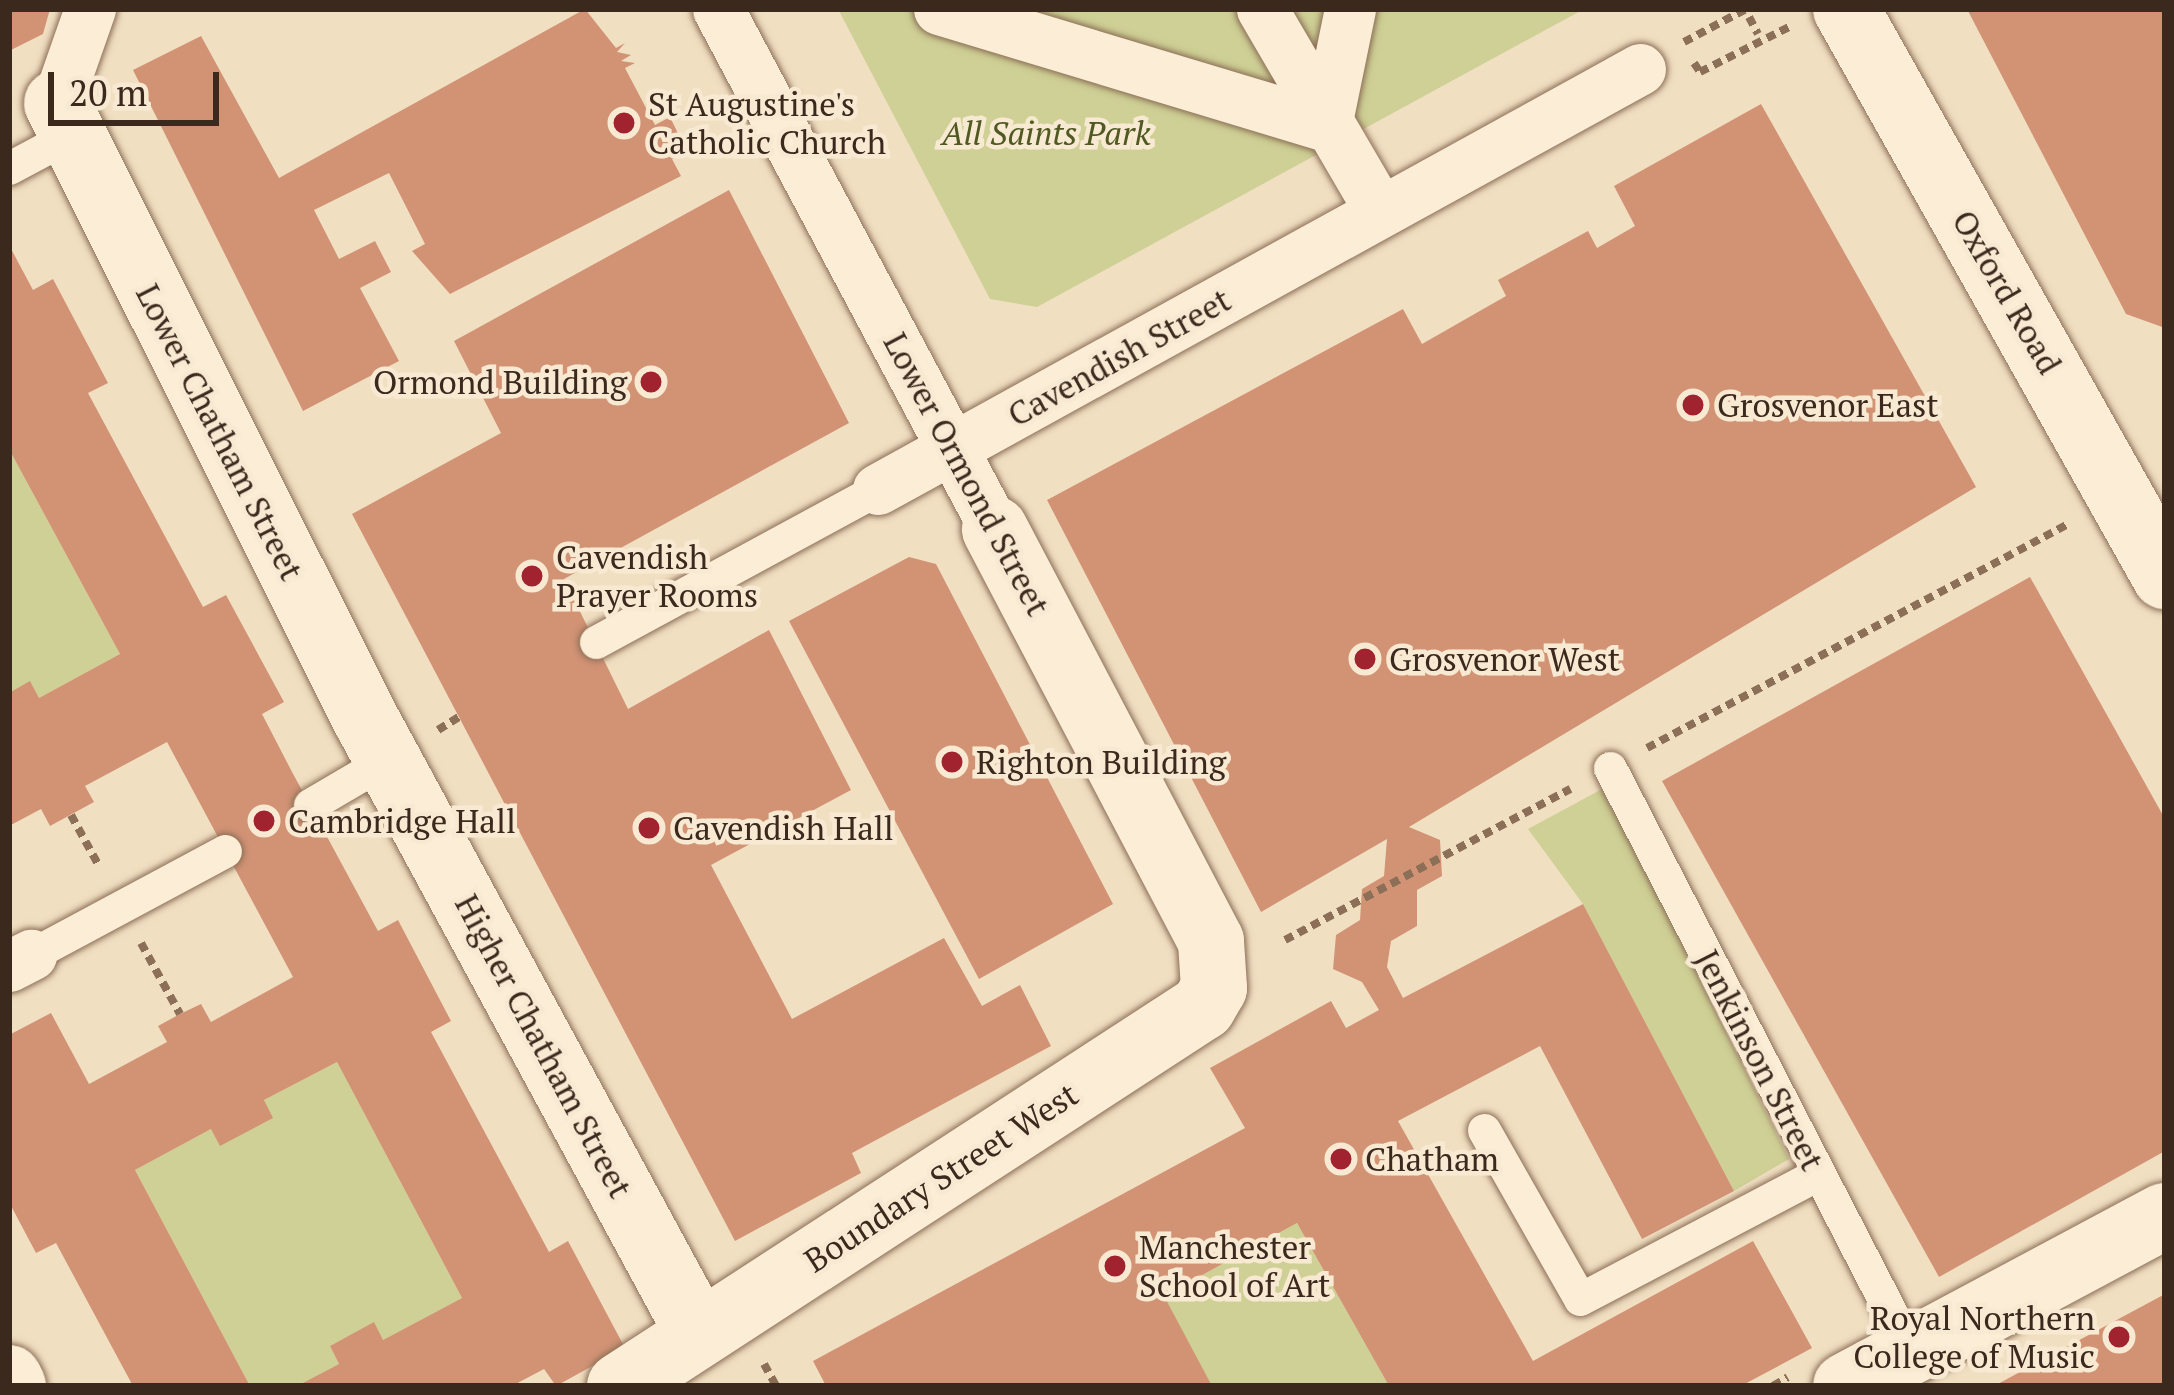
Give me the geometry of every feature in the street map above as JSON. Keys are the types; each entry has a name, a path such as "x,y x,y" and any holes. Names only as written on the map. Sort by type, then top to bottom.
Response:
{"street":[{"path":"63,120 90,9"},
{"path":"939,9 1326,126"},
{"path":"1262,9 1326,126 1380,211"},
{"path":"1326,126 1350,9"},
{"name":"Lower Ormond Street","path":"731,14 1211,941"},
{"name":"Oxford Road","path":"1825,14 2121,496 2165,576"},
{"name":"Cavendish Street","path":"878,489 1640,69"},
{"name":"Lower Chatham Street","path":"63,120 390,758"},
{"name":"Higher Chatham Street","path":"390,758 699,1334"},
{"name":"Boundary Street West","path":"620,1386 1203,1007 1217,966 1211,941"},
{"path":"1846,1386 2165,1216"}],"lane":[{"path":"9,168 63,120"},
{"name":"Cavendish Street","path":"596,642 878,489"},
{"path":"310,805 390,758"},
{"name":"Jenkinson Street","path":"1610,768 1910,1352"},
{"path":"20,960 225,851"},
{"path":"1484,1130 1580,1299 1818,1174"}],"path":[{"path":"1758,34 1747,13 1683,42 1700,72 1825,14"},
{"path":"1285,940 2121,496"}],"green space":[{"name":"All Saints Park","path":"838,9 1584,9 1037,307 990,299"},
{"path":"9,449 120,654 39,698 30,682 9,693"},
{"path":"1604,788 1789,1159 1734,1191 1583,904 1528,829"},
{"path":"337,1062 462,1298 383,1340 373,1323 330,1346 339,1364 297,1386 250,1386 135,1170 211,1129 221,1145 272,1118 264,1100"},
{"path":"1297,1223 1389,1386 1051,1386 1164,1296"}],"building":[{"path":"9,9 50,9 43,34 9,51"},
{"path":"585,9 616,48 625,43 617,52 631,55 621,61 635,63 625,68 655,125 670,117 687,152 672,159 681,176 450,294 412,251 425,244 389,173 314,210 339,259 375,241 391,272 360,288 399,361 303,411 133,70 201,36 279,178"},
{"path":"1967,9 2165,9 2165,328 2126,314"},
{"path":"1761,104 1976,487 1409,827 1440,840 1442,876 1417,890 1417,926 1391,941 1387,967 1403,998 1583,904 1734,1191 1642,1239 1540,1046 1398,1121 1533,1361 1753,1241 1812,1348 1741,1386 1389,1386 1297,1223 1164,1296 1212,1386 826,1386 813,1361 1245,1128 1210,1068 1331,1001 1346,1028 1379,1010 1362,982 1333,969 1336,935 1360,920 1362,889 1384,876 1387,839 1261,912 1047,500 1403,309 1422,344 1506,296 1498,280 1588,231 1597,248 1635,226 1614,186"},
{"name":"Cavendish Hall","path":"729,190 849,423 564,579 628,709 769,630 851,790 711,865 792,1019 944,938 982,1006 1020,985 1051,1046 852,1153 861,1173 735,1241 352,514 501,433 454,341"},
{"name":"Cambridge Hall","path":"9,245 33,290 53,279 108,383 88,393 203,607 226,595 284,702 262,714 291,770 378,931 398,920 451,1021 431,1032 549,1252 568,1241 625,1348 556,1386 544,1369 512,1386 297,1386 339,1364 330,1346 374,1322 383,1340 462,1298 337,1062 264,1100 273,1118 220,1146 211,1129 135,1170 250,1386 133,1386 56,1243 36,1253 9,1202 9,1035 51,1013 89,1084 167,1042 158,1026 180,1014 201,1004 211,1022 293,977 167,742 85,786 94,802 50,826 41,809 9,826 9,693 30,681 39,698 120,654 9,449"},
{"name":"Righton Building","path":"909,557 936,564 1113,904 979,979 789,621"},
{"path":"2030,577 2165,819 2165,1151 1939,1277 1662,781"},
{"name":"Royal Northern College of Music","path":"2165,1294 2165,1386 1994,1386"}],"place":[{"name":"St Augustine's Catholic Church","path":"624,123"},
{"name":"Ormond Building","path":"651,382"},
{"name":"Grosvenor East","path":"1693,405"},
{"name":"Cavendish Prayer Rooms","path":"532,576"},
{"name":"Grosvenor West","path":"1365,659"},
{"name":"Righton Building","path":"952,762"},
{"name":"Cambridge Hall","path":"264,821"},
{"name":"Cavendish Hall","path":"649,828"},
{"name":"Chatham","path":"1341,1159"},
{"name":"Manchester School of Art","path":"1115,1266"},
{"name":"Royal Northern College of Music","path":"2119,1337"}]}
